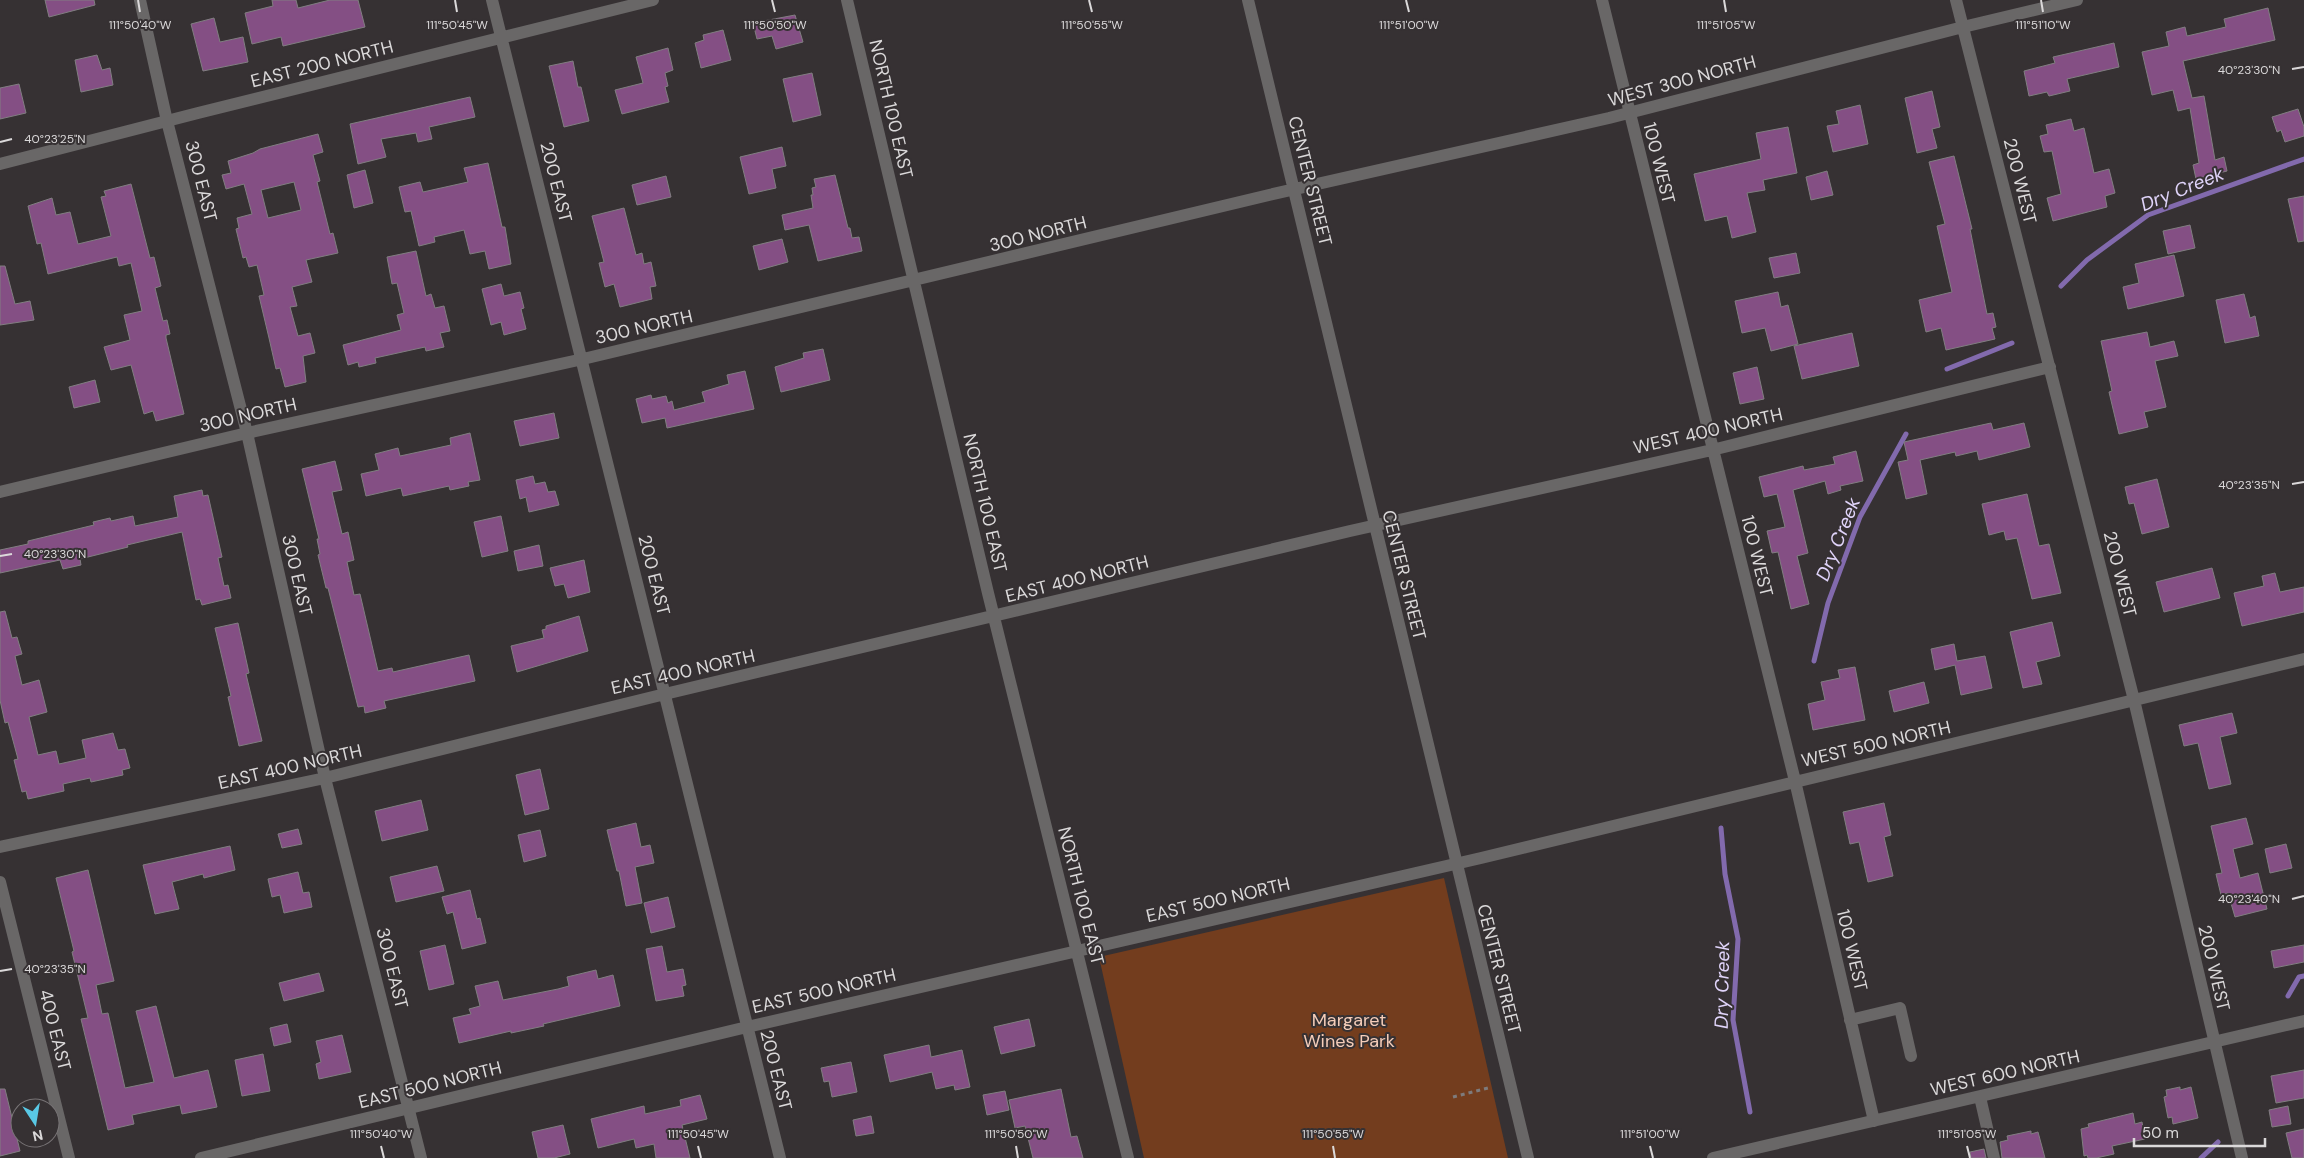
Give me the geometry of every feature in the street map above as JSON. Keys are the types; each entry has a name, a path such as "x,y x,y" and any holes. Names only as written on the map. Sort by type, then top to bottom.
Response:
{"street":[{"name":"300 EAST","path":"140,0 167,121 247,433 325,778 421,1158"},
{"name":"200 EAST","path":"492,0 583,359 780,1158"},
{"name":"EAST 200 NORTH","path":"0,164 653,0"},
{"name":"NORTH 100 EAST","path":"847,0 994,617 1128,1158"},
{"name":"CENTER STREET","path":"1248,0 1528,1158"},
{"name":"100 WEST","path":"1602,0 1628,113 1796,781 1874,1121"},
{"name":"200 WEST","path":"1956,0 2134,700 2242,1158"},
{"name":"WEST 300 NORTH","path":"1294,190 1628,113 1963,27 2077,0"},
{"name":"300 NORTH","path":"0,492 247,433 583,359 915,282 1294,190"},
{"name":"WEST 400 NORTH","path":"1374,525 1712,450 2050,367"},
{"name":"EAST 400 NORTH","path":"0,848 325,778 665,694 1374,525"},
{"name":"WEST 500 NORTH","path":"1456,864 2304,659"},
{"name":"EAST 500 NORTH","path":"201,1158 747,1027 1456,864"},
{"name":"400 EAST","path":"0,882 69,1158"},
{"path":"1850,1020 1900,1008 1911,1056"},
{"name":"WEST 600 NORTH","path":"1713,1158 2304,1021"},
{"path":"1980,1097 1994,1158"}],"path":[{"path":"1453,1097 1488,1088"}],"green space":[{"name":"Margaret Wines Park","path":"1444,878 1508,1158 1144,1158 1099,957"}],"building":[{"path":"45,0 94,0 95,5 49,17"},
{"path":"272,0 296,0 298,8 330,0 358,0 365,27 283,46 281,37 252,44 245,13 273,6"},
{"path":"2268,8 2275,40 2183,61 2192,98 2204,96 2215,160 2224,157 2227,171 2196,179 2193,165 2199,163 2190,108 2178,111 2173,90 2152,95 2142,52 2169,46 2166,32 2185,27 2187,36 2226,27 2224,19"},
{"path":"795,15 803,42 776,49 772,36 757,39 753,23"},
{"path":"214,18 220,42 243,37 248,62 203,71 191,24"},
{"path":"723,30 731,60 701,68 695,43 704,40 703,35"},
{"path":"2114,43 2119,67 2067,79 2070,91 2049,96 2047,92 2029,96 2024,71 2055,63 2053,57"},
{"path":"668,48 673,70 665,73 668,86 665,87 669,102 622,114 615,90 643,83 636,57"},
{"path":"97,55 102,70 110,68 113,85 81,92 75,60"},
{"path":"573,61 578,87 581,87 589,121 564,127 549,66"},
{"path":"812,73 821,115 793,122 783,79"},
{"path":"19,84 26,113 0,119 0,88"},
{"path":"1932,91 1940,127 1932,129 1937,148 1917,153 1905,98"},
{"path":"470,97 475,117 429,127 432,139 418,142 416,133 381,139 386,157 358,164 350,124"},
{"path":"1860,105 1868,144 1833,152 1827,126 1839,124 1836,111"},
{"path":"2298,109 2304,127 2304,136 2285,142 2281,130 2277,132 2272,117"},
{"path":"2071,119 2074,131 2084,128 2094,173 2109,169 2115,193 2105,196 2107,207 2053,221 2047,198 2061,194 2052,151 2044,152 2040,136 2048,134 2046,125"},
{"path":"1788,127 1797,173 1763,180 1765,190 1747,193 1756,232 1732,238 1727,216 1705,221 1694,174 1761,159 1756,133"},
{"path":"318,134 323,152 313,155 320,181 317,182 330,234 333,233 338,253 306,260 312,282 292,287 297,306 290,307 298,336 310,333 315,353 303,356 306,382 285,387 280,368 276,369 259,296 264,295 257,265 249,267 246,257 243,258 236,229 239,228 237,218 252,214 244,184 226,189 222,175 231,173 228,161 260,149","holes":["294,182 301,210 268,218 261,190"]},
{"path":"782,147 786,166 772,169 776,188 749,194 740,157"},
{"path":"1954,156 1972,229 1970,229 1987,314 1993,313 1996,327 1992,328 1995,339 1946,350 1941,328 1926,332 1919,300 1952,292 1937,226 1945,224 1929,162"},
{"path":"488,163 502,227 505,227 511,264 489,269 485,251 470,254 464,230 434,237 435,242 419,246 411,211 405,212 399,187 420,182 423,192 468,182 464,168"},
{"path":"365,170 373,203 354,208 347,175"},
{"path":"1827,171 1833,195 1811,200 1806,177"},
{"path":"835,175 848,228 850,228 852,238 859,237 862,251 818,261 809,225 785,230 782,215 813,208 811,195 813,195 812,188 816,187 814,179"},
{"path":"666,176 671,197 637,205 632,185"},
{"path":"131,184 150,258 154,257 161,286 155,288 163,321 167,320 170,334 166,335 166,338 184,414 156,421 153,411 144,414 131,365 111,370 104,347 130,340 124,315 142,311 131,263 119,266 117,257 48,274 41,243 37,244 28,206 52,198 56,215 70,212 78,244 111,236 101,197 106,196 104,191"},
{"path":"2304,196 2304,241 2298,242 2288,199"},
{"path":"624,208 636,255 642,253 644,264 651,262 656,286 650,287 652,299 620,307 614,284 605,287 599,263 604,262 592,216"},
{"path":"2190,225 2195,248 2168,254 2163,231"},
{"path":"782,239 788,262 759,270 753,246"},
{"path":"416,251 426,296 431,294 435,308 444,306 450,331 440,333 444,347 426,351 425,347 375,358 376,363 359,367 358,362 348,365 343,345 401,330 397,315 404,313 397,283 392,284 387,257"},
{"path":"1796,253 1800,273 1774,278 1769,258"},
{"path":"2174,255 2184,296 2128,309 2123,287 2139,283 2135,264"},
{"path":"0,266 5,266 15,304 30,301 34,320 0,325"},
{"path":"501,284 504,296 520,292 524,308 521,309 526,329 504,335 501,322 491,325 482,289"},
{"path":"1778,292 1781,307 1788,305 1798,344 1771,351 1765,328 1742,333 1735,301"},
{"path":"2244,294 2250,318 2255,316 2259,336 2225,343 2216,300"},
{"path":"2147,332 2150,347 2174,341 2178,356 2155,361 2166,407 2144,412 2148,427 2119,434 2109,392 2112,391 2101,341"},
{"path":"1852,333 1859,366 1802,379 1794,346"},
{"path":"823,349 830,380 781,392 775,367 804,358 803,353"},
{"path":"1757,367 1764,399 1740,404 1733,373"},
{"path":"745,371 754,409 667,428 665,418 642,423 636,399 651,395 652,399 666,396 668,403 672,401 674,410 705,402 702,392 729,384 727,375"},
{"path":"95,380 100,402 74,408 69,387"},
{"path":"554,413 559,438 520,446 514,421"},
{"path":"1991,423 1993,430 2024,423 2030,447 1979,460 1977,451 1956,456 1955,452 1920,460 1927,494 1906,499 1898,462 1908,460 1904,442"},
{"path":"470,433 480,480 468,482 469,486 450,490 449,486 403,496 401,488 366,496 361,474 379,470 375,454 398,448 400,456 451,445 450,438"},
{"path":"1856,451 1863,481 1840,486 1841,490 1828,494 1825,481 1793,490 1808,553 1797,556 1809,604 1791,609 1778,552 1772,553 1767,531 1785,527 1777,494 1764,497 1759,477 1803,466 1804,470 1835,464 1833,457"},
{"path":"335,461 342,490 332,492 342,534 348,532 354,560 347,562 354,595 360,594 378,671 392,668 393,672 469,655 475,681 384,701 386,708 365,713 364,706 358,707 318,555 320,554 317,539 319,539 302,469"},
{"path":"533,476 535,484 545,482 548,492 555,491 559,505 529,512 526,497 520,499 516,480"},
{"path":"2157,479 2169,527 2142,534 2134,503 2129,504 2125,487"},
{"path":"202,490 203,496 208,495 222,557 218,558 224,586 228,585 231,598 202,605 200,599 196,600 182,532 127,545 128,547 80,559 81,565 63,569 60,560 0,573 0,550 28,544 28,541 94,525 93,522 110,518 111,521 133,516 135,526 178,517 174,496"},
{"path":"2027,494 2039,546 2049,544 2061,593 2032,599 2017,538 2006,540 2004,531 1989,535 1982,504"},
{"path":"501,516 508,551 482,557 474,522"},
{"path":"539,545 543,566 518,571 514,551"},
{"path":"584,560 590,592 568,598 564,584 555,586 550,568"},
{"path":"2212,568 2220,598 2164,612 2156,582"},
{"path":"2275,573 2280,592 2304,587 2304,612 2242,626 2234,593 2264,586 2262,576"},
{"path":"5,611 12,638 17,637 22,654 15,656 22,685 39,680 47,712 29,717 38,755 56,751 59,764 86,758 82,740 113,733 118,750 125,749 130,768 122,770 123,775 91,782 90,778 63,784 64,791 28,799 26,791 22,792 14,760 18,759 8,722 5,723 0,700 0,612"},
{"path":"579,616 588,651 517,672 511,646 544,638 542,630 546,629 546,626"},
{"path":"2052,622 2060,656 2036,662 2042,684 2023,688 2010,632"},
{"path":"238,623 249,673 246,674 262,741 239,746 228,697 231,696 215,628"},
{"path":"1954,644 1957,661 1985,656 1992,688 1961,695 1955,665 1935,670 1931,649"},
{"path":"1855,667 1865,720 1813,730 1808,704 1825,700 1821,682 1840,678 1838,670"},
{"path":"1924,682 1929,703 1894,712 1889,691"},
{"path":"2232,713 2237,733 2220,737 2231,784 2209,789 2198,743 2184,746 2179,725"},
{"path":"540,769 549,809 525,815 516,775"},
{"path":"421,800 428,830 382,841 375,811"},
{"path":"1884,803 1891,835 1884,837 1893,876 1868,882 1859,842 1850,844 1843,812"},
{"path":"2246,818 2253,844 2233,849 2240,878 2258,873 2267,909 2235,917 2228,893 2221,895 2216,874 2222,873 2211,826"},
{"path":"636,823 641,847 650,845 654,863 635,867 642,903 626,906 619,871 617,871 607,830"},
{"path":"298,829 302,844 282,848 278,834"},
{"path":"540,830 546,856 524,862 518,835"},
{"path":"2286,844 2292,868 2270,873 2265,849"},
{"path":"230,846 235,870 204,878 203,874 172,882 179,909 155,914 143,865"},
{"path":"437,866 444,891 396,902 390,877"},
{"path":"88,870 114,981 96,985 102,1014 108,1013 125,1088 154,1082 136,1011 156,1006 174,1078 208,1070 217,1107 182,1114 180,1105 132,1115 134,1124 108,1130 81,1019 88,1018 56,878"},
{"path":"298,872 303,893 309,892 312,907 284,913 280,895 272,897 268,879"},
{"path":"470,890 477,919 480,918 486,943 462,949 453,912 447,914 442,897"},
{"path":"668,897 675,927 651,933 644,903"},
{"path":"445,945 454,984 429,990 420,951"},
{"path":"2304,945 2304,962 2274,968 2271,951"},
{"path":"662,946 667,972 683,969 686,985 682,986 684,996 656,1001 646,949"},
{"path":"596,970 598,979 613,975 620,1006 543,1024 544,1026 511,1033 511,1031 459,1043 453,1018 471,1014 469,1009 480,1006 475,986 498,981 503,1000 569,986 567,977"},
{"path":"319,973 324,991 284,1001 279,983"},
{"path":"1029,1019 1035,1046 1001,1054 994,1027"},
{"path":"287,1024 291,1042 274,1046 270,1028"},
{"path":"342,1035 351,1072 319,1079 316,1064 321,1062 316,1041"},
{"path":"929,1045 931,1057 962,1050 970,1087 955,1090 954,1085 936,1089 932,1072 890,1082 884,1055"},
{"path":"263,1054 270,1091 242,1096 235,1060"},
{"path":"851,1062 857,1092 832,1097 829,1081 824,1082 821,1068"},
{"path":"2304,1070 2304,1098 2276,1103 2271,1076"},
{"path":"2180,1087 2180,1090 2191,1087 2198,1118 2173,1124 2172,1117 2168,1118 2164,1097 2167,1096 2166,1090"},
{"path":"0,1089 5,1089 10,1110 10,1148 19,1148 20,1151 0,1156"},
{"path":"1061,1089 1071,1137 1077,1136 1083,1158 1033,1158 1025,1126 1015,1128 1009,1100"},
{"path":"1005,1091 1009,1110 987,1115 983,1095"},
{"path":"700,1095 707,1119 682,1125 690,1158 656,1158 654,1144 636,1148 634,1139 598,1148 591,1119 644,1106 645,1114 681,1106 680,1100"},
{"path":"2288,1106 2291,1124 2272,1127 2269,1110"},
{"path":"2133,1113 2135,1124 2142,1122 2145,1139 2112,1146 2114,1154 2096,1158 2084,1156 2081,1129 2089,1127 2088,1124"},
{"path":"871,1116 874,1133 856,1136 853,1120"},
{"path":"563,1125 570,1154 554,1158 538,1158 532,1132"},
{"path":"2304,1129 2304,1158 2292,1158 2286,1133"},
{"path":"2031,1131 2031,1134 2038,1132 2045,1158 2002,1158 2000,1142 2008,1140 2007,1136"},
{"path":"1984,1149 1986,1158 1971,1158 1970,1152"}],"waterway":[{"name":"Dry Creek","path":"2061,286 2087,260 2148,215 2304,159"},
{"name":"Dry Creek","path":"1947,369 2012,343"},
{"name":"Dry Creek","path":"1814,661 1828,603 1860,517 1906,434"},
{"name":"Dry Creek","path":"1721,828 1725,874 1738,939 1733,1020 1750,1112"},
{"path":"2288,996 2299,977 2304,976"},
{"path":"2201,1158 2218,1142"}]}
